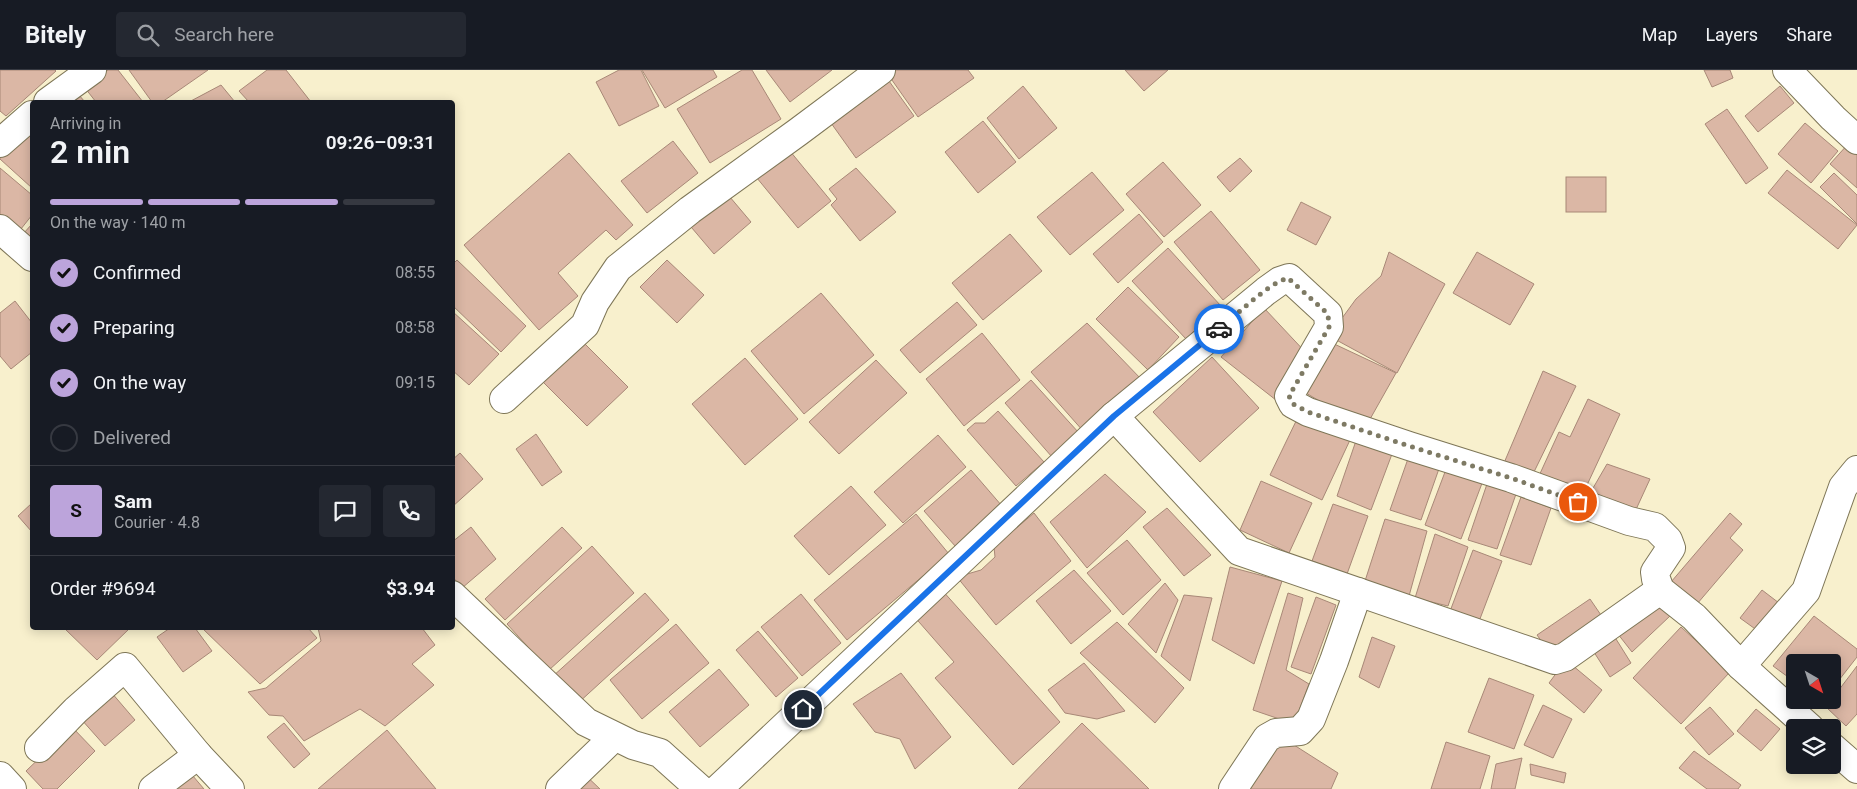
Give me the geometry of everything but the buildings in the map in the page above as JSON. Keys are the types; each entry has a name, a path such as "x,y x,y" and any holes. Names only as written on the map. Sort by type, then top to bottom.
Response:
{"street":[{"path":"504,399 586,325 595,302 618,268 690,210 881,70"},
{"path":"1788,70 1832,118 1857,140"},
{"path":"50,100 84,72"},
{"path":"0,143 30,117"},
{"path":"0,229 30,255"},
{"path":"718,789 1114,416 1266,291 1288,278 1328,314 1329,327 1289,396 1293,404 1308,412 1511,478 1630,520 1656,527 1668,540 1671,548 1655,572 1660,590 1694,617 1740,666 1800,719"},
{"path":"1114,416 1238,550 1555,660 1566,657 1660,590"},
{"path":"1740,666 1806,590 1843,487 1857,470"},
{"path":"1233,789 1266,738 1276,734 1300,731 1311,719 1358,592"},
{"path":"455,598 586,722 614,737 660,753 700,789"},
{"path":"39,748 76,710 125,667 198,755 230,789"},
{"path":"560,789 614,737"},
{"path":"153,789 198,755"},
{"path":"1841,755 1857,769"},
{"path":"0,776 12,789"}],"way so far":[{"path":"1219,329 1266,291 1288,278 1328,314 1329,327 1289,396 1293,404 1308,412 1511,478 1578,502"}],"route":[{"path":"803,709 1114,416 1219,329"}]}
